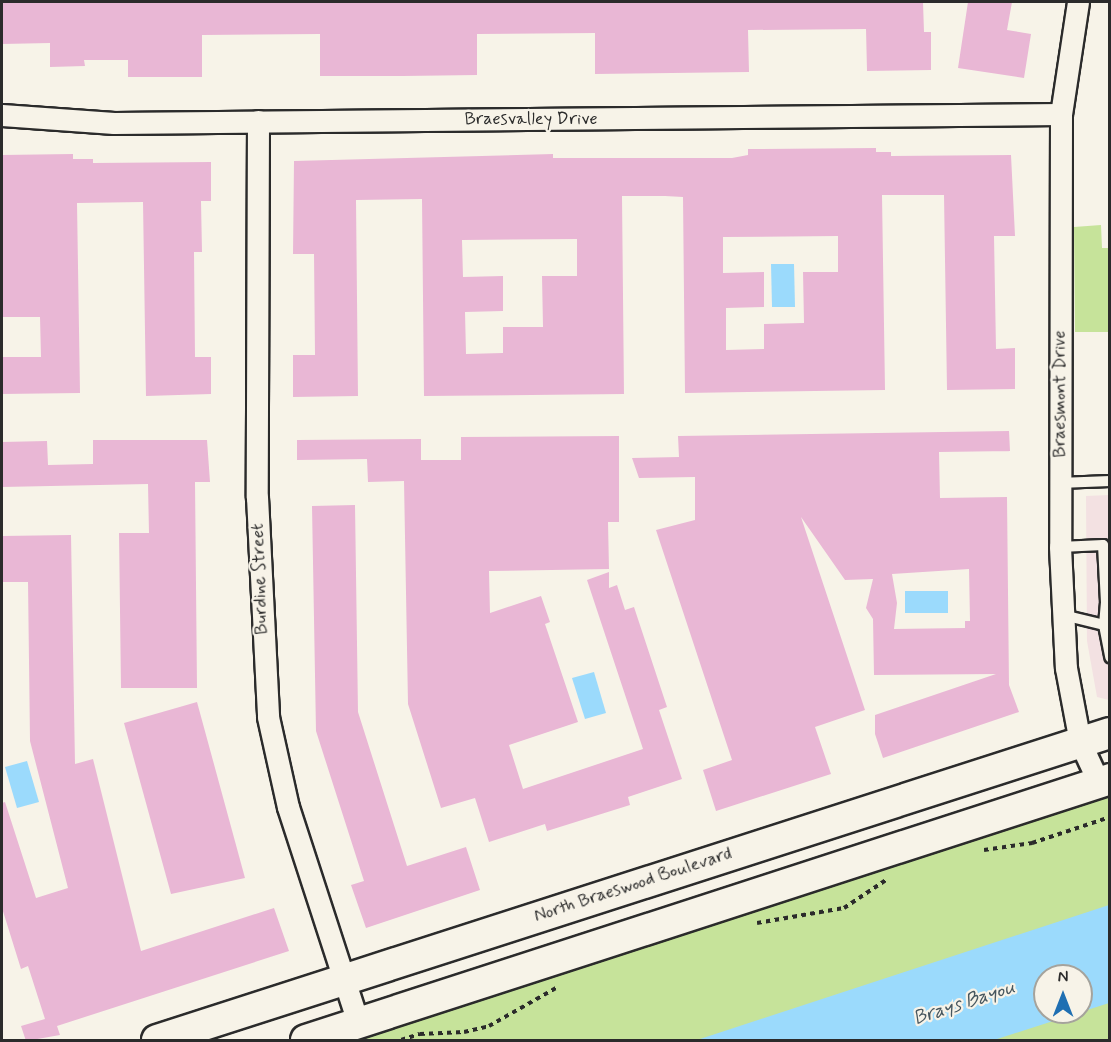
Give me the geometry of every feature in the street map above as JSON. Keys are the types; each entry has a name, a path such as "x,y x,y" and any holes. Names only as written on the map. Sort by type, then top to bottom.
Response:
{"main road":[{"name":"North Braeswood Boulevard","path":"157,1041 592,898 1110,733"},
{"path":"306,1041 1104,781"},
{"path":"834,820 849,863"},
{"path":"592,898 606,944"}],"street":[{"name":"Braesmont Drive","path":"1078,2 1062,114 1060,547 1066,668 1080,742 1104,781"},
{"name":"Braesvalley Drive","path":"2,115 114,123 1062,114"},
{"name":"Burdine Street","path":"258,121 257,497 268,717 288,807 358,1023"}],"lane":[{"path":"1059,483 1110,481"},
{"path":"1060,547 1104,545 1108,604 1104,625 1110,657"},
{"path":"1063,615 1104,625"}],"path":[{"path":"975,851 1032,843 1110,817"},
{"path":"754,923 844,908 896,874"},
{"path":"401,1041 420,1034 464,1032 489,1026 565,984"}],"shaded area":[{"path":"1109,495 1109,700 1097,697 1087,641 1086,496"}],"green space":[{"path":"1101,225 1102,248 1109,248 1109,332 1075,332 1074,227"},
{"path":"1109,793 1109,1040 356,1040"}],"water":[{"path":"771,264 794,264 795,307 772,307"},
{"path":"905,591 948,591 948,613 905,613"},
{"path":"594,672 606,713 585,719 572,678"},
{"path":"27,761 39,802 17,808 5,767"},
{"name":"Brays Bayou","path":"1109,905 1109,1003 1093,1008 1093,964 1033,964 1033,1024 1044,1024 994,1040 697,1040"}],"building":[{"path":"2,2 923,2 924,32 931,32 931,70 867,71 866,29 748,30 749,72 595,74 595,33 477,34 477,75 320,76 320,34 202,35 202,77 128,77 128,60 84,60 85,66 50,67 50,43 2,44"},
{"path":"968,2 1012,2 1007,30 1031,34 1024,78 958,68"},
{"path":"876,148 876,152 891,152 891,156 1011,155 1015,236 994,236 996,349 1015,348 1015,389 947,390 944,195 882,195 885,390 685,393 683,197 622,196 624,394 424,396 422,199 356,200 358,396 293,397 293,355 315,355 314,254 293,254 294,161 553,154 553,158 732,158 748,155 748,149","holes":["838,236 838,272 803,272 804,323 764,324 764,349 726,350 726,308 764,307 764,272 723,273 723,237","577,239 577,276 542,276 543,327 503,327 503,353 466,354 465,312 503,311 503,276 463,277 462,240"]},
{"path":"73,154 73,159 93,159 93,163 211,162 211,201 201,201 202,252 194,252 195,357 211,357 211,394 146,396 143,202 77,203 80,393 2,394 2,357 41,357 40,317 2,317 2,155"},
{"path":"1009,431 1010,451 939,452 940,498 1007,497 1009,685 1019,712 883,758 875,734 875,715 996,674 874,675 873,619 866,608 873,579 845,580 801,517 865,710 815,727 831,774 716,811 703,770 732,760 656,530 695,520 695,477 639,478 632,458 679,457 678,436","holes":["969,569 970,621 965,621 965,628 894,629 897,603 892,574"]},
{"path":"619,436 619,522 608,522 609,569 489,571 490,613 541,596 550,622 545,624 578,722 509,745 523,789 643,749 587,580 609,572 609,588 617,585 625,610 634,607 667,707 659,710 682,779 628,797 630,805 547,831 545,824 489,842 475,798 441,808 408,704 404,481 368,482 367,459 297,460 297,440 421,439 421,460 461,460 461,437"},
{"path":"93,440 207,440 210,482 195,482 197,688 121,688 119,533 149,533 148,484 2,487 2,442 47,441 48,465 93,464"},
{"path":"355,505 358,712 407,866 466,847 480,890 366,928 351,885 364,881 316,731 312,506"},
{"path":"71,535 75,764 93,759 141,951 274,908 289,951 57,1026 60,1035 26,1041 21,1026 45,1019 28,966 21,969 2,908 2,803 5,802 36,898 68,888 30,741 28,582 2,582 2,536"},
{"path":"197,702 245,878 171,894 124,723"}]}
